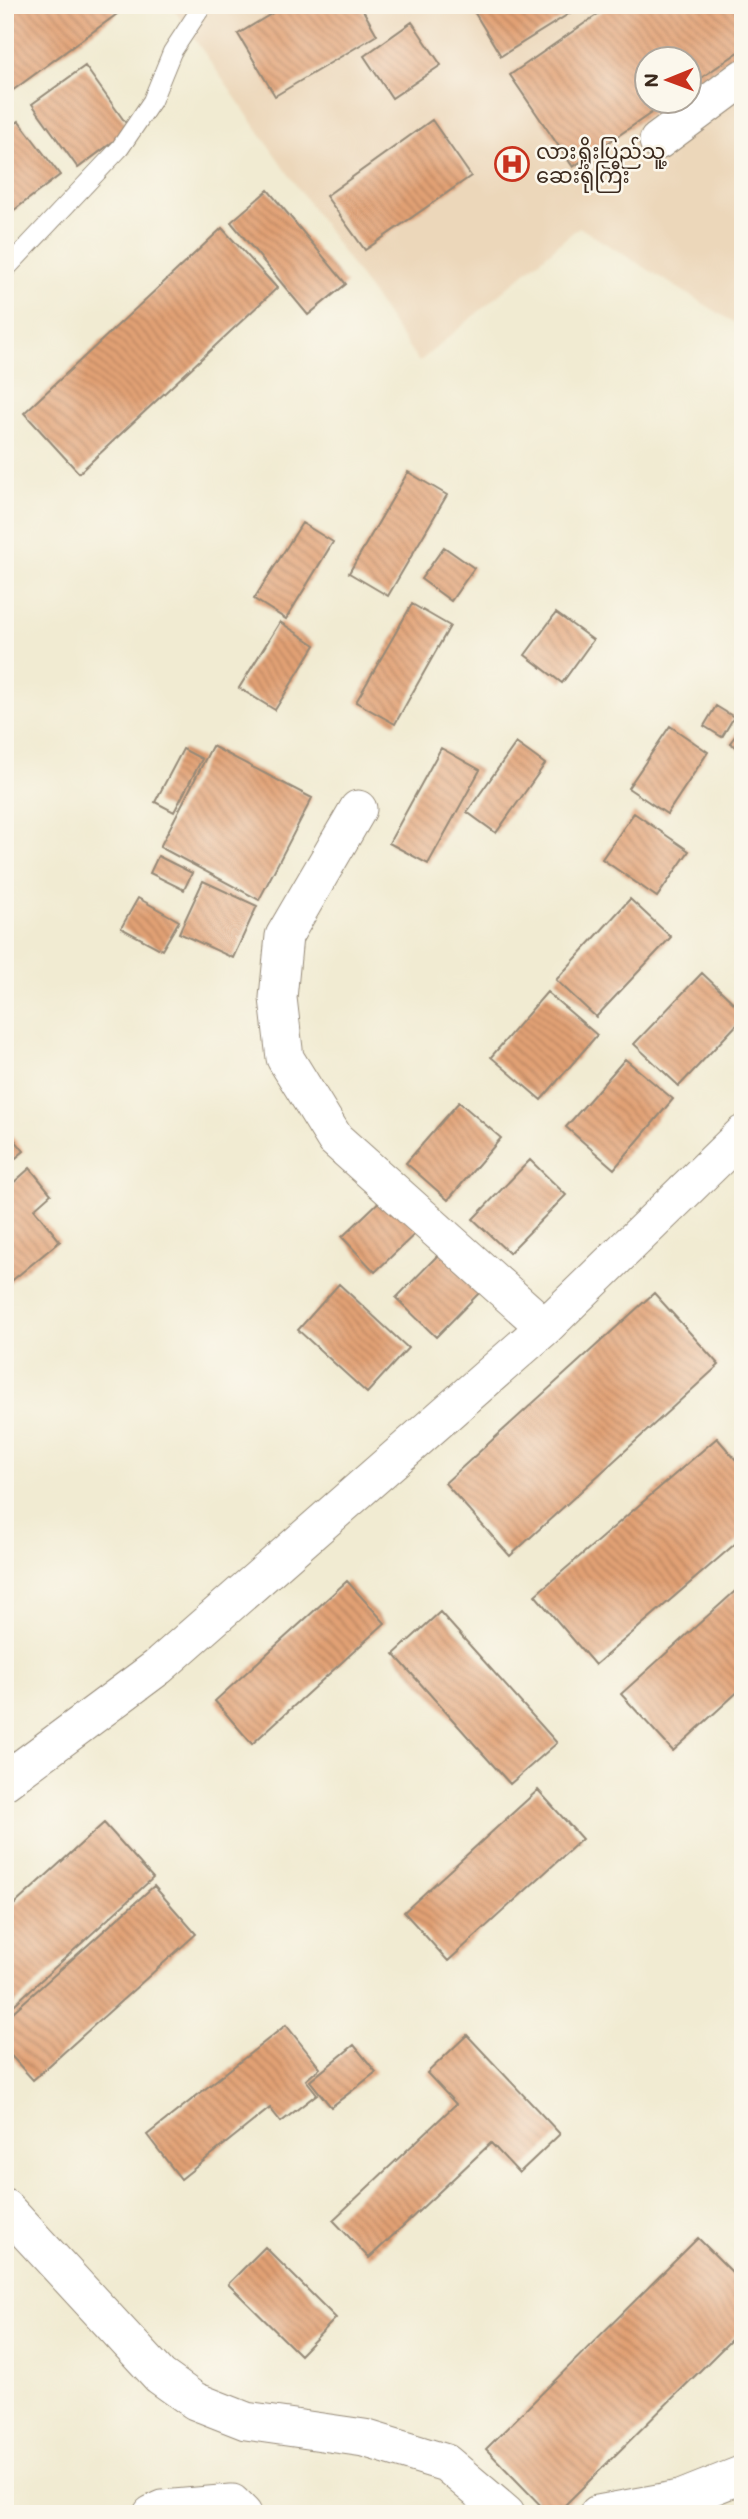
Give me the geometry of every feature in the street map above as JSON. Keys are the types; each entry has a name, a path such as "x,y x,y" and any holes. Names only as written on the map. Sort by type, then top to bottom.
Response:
{"street":[{"path":"658,141 743,78"},
{"path":"358,810 284,936 278,998 285,1058 335,1139 545,1327"},
{"path":"5,1781 158,1667 545,1327 743,1134"},
{"path":"5,2208 160,2376 195,2401 246,2421 364,2438 446,2463 506,2514"},
{"path":"598,2514 680,2499 743,2474"},
{"path":"152,2514 163,2509 232,2503 243,2514"}],"lane":[{"path":"5,270 120,148 152,101 173,52 203,5"}],"shaded area":[{"name":"လားရှိုးပြည်သူ့ ဆေးရုံကြီး","path":"171,5 743,5 743,328 579,227 419,362"}],"building":[{"path":"5,5 110,5 117,14 5,96"},
{"path":"286,5 360,5 377,35 275,96 238,34"},
{"path":"470,5 583,5 501,56"},
{"path":"611,5 743,5 743,49 702,77 702,46 632,46 632,116 647,116 573,167 510,75"},
{"path":"412,22 441,65 392,98 364,56"},
{"path":"85,66 130,129 78,168 32,104"},
{"path":"432,120 471,176 365,250 326,196"},
{"path":"19,121 60,175 5,217 5,131"},
{"path":"268,190 346,284 308,315 231,222"},
{"path":"222,228 277,288 79,473 24,413"},
{"path":"408,472 447,495 388,596 349,573"},
{"path":"302,523 333,542 286,619 254,599"},
{"path":"444,547 474,568 451,601 421,579"},
{"path":"412,604 450,626 395,724 356,702"},
{"path":"556,613 593,640 562,683 525,655"},
{"path":"280,622 315,645 275,710 239,688"},
{"path":"716,706 734,717 722,737 704,726"},
{"path":"670,726 708,752 667,814 628,788"},
{"path":"741,728 743,729 743,752 730,743"},
{"path":"516,743 545,764 496,833 467,812"},
{"path":"212,746 312,798 259,900 160,847"},
{"path":"441,748 480,770 428,864 389,843"},
{"path":"183,749 202,759 174,812 155,802"},
{"path":"634,813 689,851 657,897 602,859"},
{"path":"158,856 192,873 184,890 150,873"},
{"path":"203,881 257,906 233,958 179,933"},
{"path":"138,898 179,921 162,950 121,928"},
{"path":"630,899 671,937 596,1017 556,980"},
{"path":"702,973 743,1012 743,1018 679,1086 634,1044"},
{"path":"547,992 597,1035 541,1100 491,1057"},
{"path":"625,1059 673,1099 614,1169 566,1127"},
{"path":"459,1102 501,1138 448,1200 406,1163"},
{"path":"5,1128 24,1151 5,1167"},
{"path":"530,1160 566,1195 509,1253 473,1219"},
{"path":"30,1168 51,1194 34,1209 60,1241 9,1283 5,1278 5,1175 12,1184"},
{"path":"386,1195 419,1230 375,1272 342,1237"},
{"path":"443,1250 483,1289 436,1337 396,1298"},
{"path":"339,1284 408,1348 367,1393 298,1330"},
{"path":"654,1293 719,1365 510,1556 445,1483"},
{"path":"717,1438 743,1468 743,1537 595,1665 535,1595"},
{"path":"347,1581 385,1623 252,1744 215,1701"},
{"path":"743,1584 743,1687 673,1751 621,1694"},
{"path":"440,1612 557,1743 510,1784 394,1654"},
{"path":"538,1790 582,1839 448,1961 404,1912"},
{"path":"104,1823 153,1878 5,2013 5,1913"},
{"path":"154,1886 196,1934 33,2080 5,2049 5,2019"},
{"path":"286,2025 320,2068 306,2080 317,2094 281,2122 270,2108 181,2179 147,2135"},
{"path":"467,2035 560,2134 519,2173 491,2143 369,2258 333,2220 456,2104 427,2073"},
{"path":"354,2045 376,2072 331,2107 310,2081"},
{"path":"698,2238 743,2283 743,2328 556,2514 549,2514 486,2449"},
{"path":"265,2247 336,2318 300,2355 228,2284"}],"place":[{"name":"လားရှိုးပြည်သူ့ ဆေးရုံကြီး","path":"512,164"}]}
